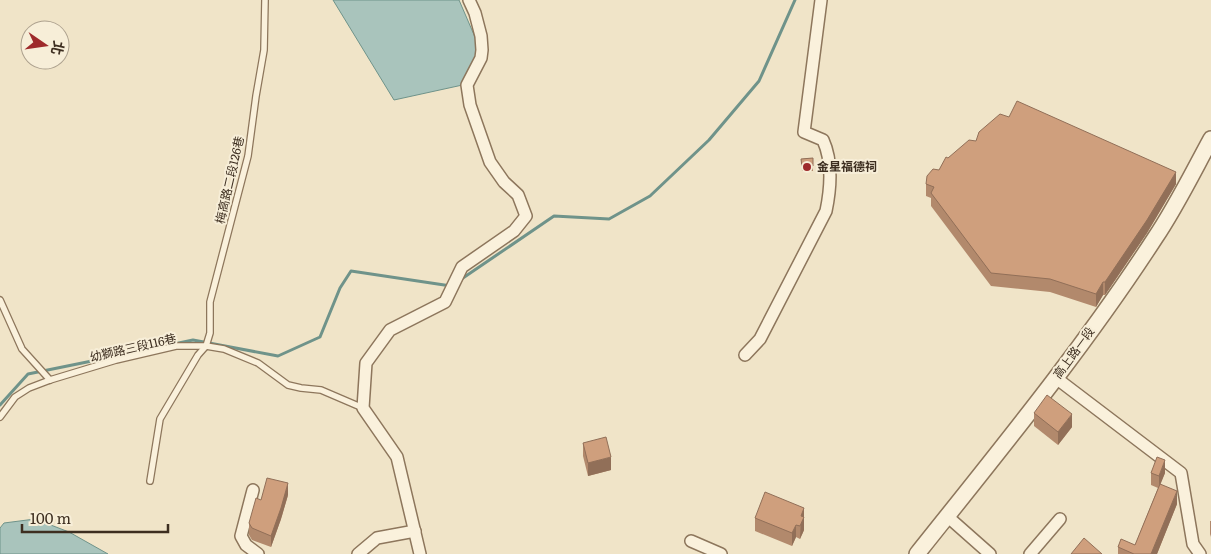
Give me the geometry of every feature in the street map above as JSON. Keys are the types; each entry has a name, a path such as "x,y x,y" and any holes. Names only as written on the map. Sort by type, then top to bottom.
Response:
{"street":[{"path":"420,554 397,457 363,408 366,363 390,330 445,302 462,267 514,231 526,216 518,195 504,182 490,162 470,104 467,85 481,58 482,50 481,36 475,13 469,0"},
{"path":"745,355 760,339 826,211 830,191 830,163 826,146 823,140 804,132 821,0"},
{"name":"高上路一段","path":"917,554 1056,378 1156,237 1211,139"},
{"path":"1056,378 1181,473 1193,544 1200,554"},
{"path":"253,490 241,536 246,545 258,554"},
{"path":"947,516 990,554"},
{"path":"1030,554 1060,519"},
{"path":"358,554 377,538 415,531"},
{"path":"691,541 721,554"}],"lane":[{"name":"梅高路二段126巷","path":"150,480 160,419 198,355 206,346 210,333 210,302 248,156 264,50 265,0"},
{"path":"0,300 22,350 48,378"},
{"name":"幼獅路三段116巷","path":"0,417 16,397 48,378 176,346 206,346 224,349 258,363 288,384 301,388 321,390 363,408"}],"water":[{"path":"333,0 459,0 481,51 467,84 394,100"},
{"path":"35,519 69,532 108,554 0,554 0,528 4,523"}],"building":[{"path":"1017,101 1176,172 1147,220 1096,294 1050,279 991,273 931,193 934,187 926,184 927,176 933,169 939,170 946,157 948,158 969,140 976,141 979,132 1000,114 1009,117"},
{"path":"813,158 813,166 802,167 801,159"},
{"path":"1047,395 1072,414 1058,432 1034,413"},
{"path":"606,437 611,457 588,463 583,443"},
{"path":"1157,457 1165,460 1159,476 1151,473"},
{"path":"267,478 288,483 271,536 252,528 249,523 256,498 261,500"},
{"path":"1160,484 1177,491 1151,554 1134,554 1118,547 1121,539 1135,545"},
{"path":"765,492 804,508 801,516 804,517 800,526 796,525 792,533 755,518"},
{"path":"1084,538 1102,554 1071,554"}],"waterway":[{"path":"460,280 554,216 609,219 650,196 709,140 759,81 795,0"},
{"path":"174,344 193,340 278,356 320,337 340,288 351,271 451,286"},
{"path":"0,405 28,374 146,350"}],"place":[{"name":"金星福德祠","path":"807,167"}]}
